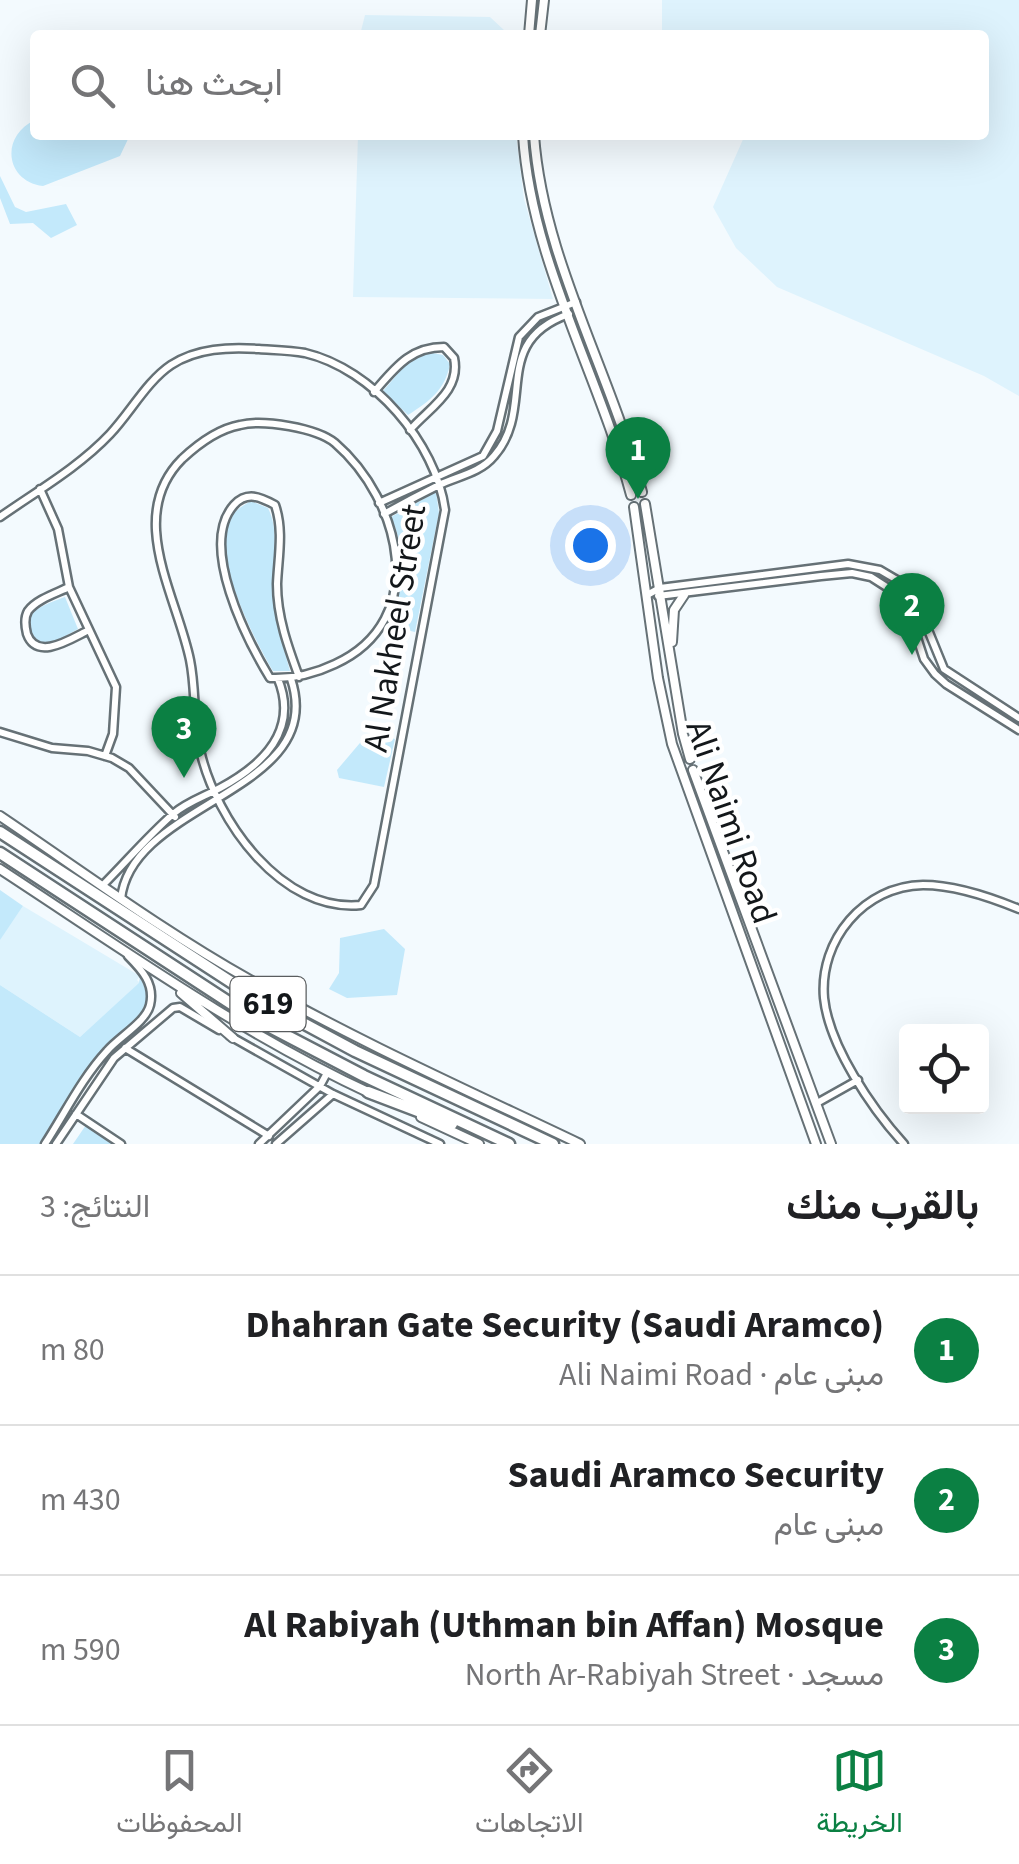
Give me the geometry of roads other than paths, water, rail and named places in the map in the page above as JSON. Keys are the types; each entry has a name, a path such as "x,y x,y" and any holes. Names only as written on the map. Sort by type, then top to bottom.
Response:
{"highway":[{"name":"619","path":"0,830 251,994 355,1050 552,1144"},
{"name":"619","path":"0,853 253,1018 508,1144"},
{"path":"368,1092 508,1144"}],"main road":[{"path":"529,30 532,0"},
{"path":"541,30 544,0"},
{"path":"524,140 539,231 607,413 631,494"},
{"path":"535,140 546,212 618,412 642,492"},
{"path":"627,480 634,484 638,477"},
{"name":"Ali Naimi Road","path":"690,760 646,509 640,509 635,511 658,678 676,758 816,1144"},
{"path":"672,657 672,617 675,605 684,596"},
{"name":"Ali Naimi Road","path":"693,770 831,1144"},
{"path":"0,816 120,899 247,978 355,1038 580,1144"},
{"path":"0,868 251,1031 327,1073 479,1144"},
{"path":"155,970 233,1038"}],"street":[{"path":"384,514 483,456 492,445 519,337 538,318 577,305"},
{"name":"Al Nakheel Street","path":"0,517 109,436 168,366 198,352 233,347 305,353 339,367 374,392 410,430 440,480 445,510 374,885 362,905 339,907 307,898 286,884 260,862 217,794"},
{"path":"374,392 411,354 427,347 444,348 454,358 454,378 447,392 410,430"},
{"path":"102,886 174,813 194,799 217,794 267,765 286,742 294,720 295,678 280,618 278,515 275,505 252,496 241,498 222,524 220,542 245,633 270,678 295,678 355,656 376,635 392,606 398,570 389,525 366,477 332,440 289,425 241,424 200,442 175,467 162,489 156,524 157,552 187,644 200,753 217,794"},
{"path":"379,503 440,480"},
{"path":"40,489 58,528 70,587 116,687 113,734 105,756"},
{"path":"647,595 848,564 870,566 890,575 917,602 935,652 950,675 1019,718"},
{"path":"661,592 684,596 852,573 871,577 888,586 907,608 924,659 946,684 1019,730"},
{"path":"70,587 27,612 30,640 39,647 53,648 89,630"},
{"path":"907,608 914,608 917,602"},
{"path":"924,659 928,651 935,652"},
{"path":"120,899 125,878 136,861 177,823 254,765 275,740 286,706 278,679"},
{"path":"0,732 52,748 88,751 130,768 174,813 177,823"},
{"path":"904,1144 858,1080 830,1025 824,1001 829,954 848,920 874,900 910,886 956,889 1019,909"},
{"path":"45,1144 87,1074 150,1006 148,980 116,945"},
{"path":"56,1144 114,1058 161,1017 180,1007 333,1094 440,1144"},
{"path":"125,1048 269,1136"},
{"path":"259,1144 320,1086 327,1073"},
{"path":"817,1103 858,1080"},
{"path":"281,1143 333,1094"},
{"path":"306,1098 316,1100 318,1107"},
{"path":"76,1114 120,1144"}],"place":[{"name":"Dhahran Gate Security (Saudi Aramco)","path":"638,499"},
{"name":"Saudi Aramco Security","path":"912,655"},
{"name":"Al Rabiyah (Uthman bin Affan) Mosque","path":"184,778"}]}
